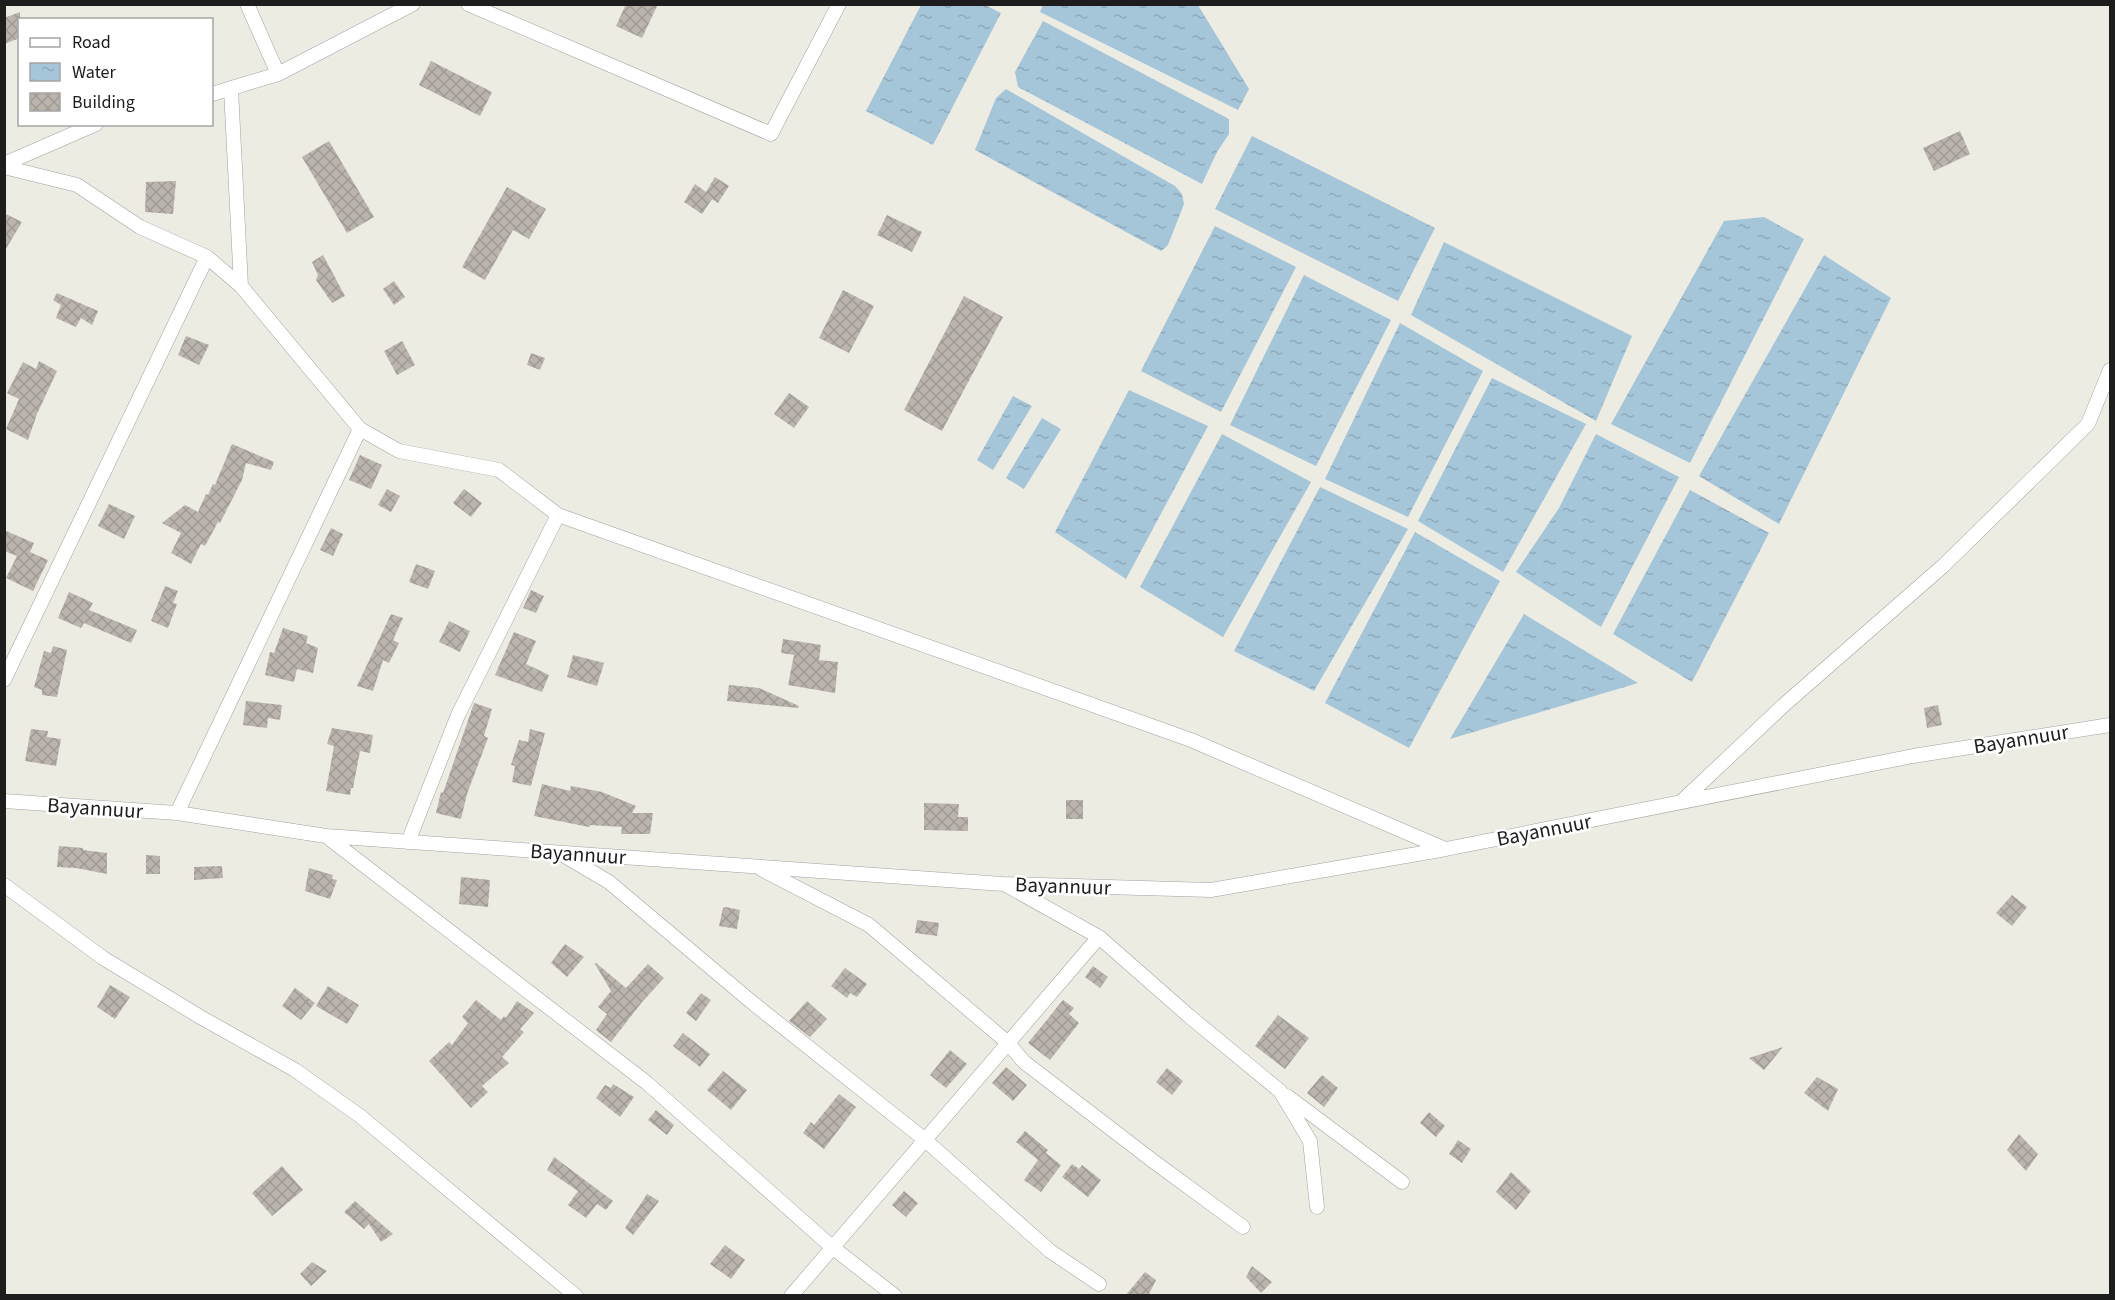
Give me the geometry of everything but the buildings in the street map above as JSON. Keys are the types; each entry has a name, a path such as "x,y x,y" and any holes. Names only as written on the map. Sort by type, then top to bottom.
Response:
{"street":[{"path":"247,4 278,74"},
{"path":"213,94 278,74 413,4"},
{"path":"468,4 771,134 839,4"},
{"path":"231,89 241,286"},
{"path":"4,166 92,126"},
{"path":"4,166 77,185 140,227 207,257 241,286 360,429 399,451 499,470 558,515 1191,740 1446,849"},
{"path":"4,680 207,257"},
{"path":"1680,803 1785,704 1943,566 2088,424 2110,370"},
{"path":"177,813 360,429"},
{"path":"408,842 458,715 558,515"},
{"name":"Bayannuur","path":"4,801 177,813 326,836 1003,884 1211,891 1446,849 1913,756 2110,725"},
{"path":"326,836 647,1083 832,1247 895,1296"},
{"path":"559,852 609,882 754,1004 924,1139 1050,1251 1099,1284"},
{"path":"757,866 869,925 1007,1042 1034,1069 1243,1227"},
{"path":"1003,884 1099,937 1189,1016 1280,1091 1402,1182"},
{"path":"4,885 103,958 202,1018 295,1070 360,1116 576,1296"},
{"path":"791,1296 1099,937"},
{"path":"1280,1091 1310,1141 1317,1207"}],"water":[{"path":"921,5 985,5 1001,13 933,145 866,111"},
{"path":"1043,5 1198,5 1249,89 1238,110 1040,12"},
{"path":"1043,21 1229,119 1229,134 1217,152 1202,184 1018,87 1015,72"},
{"path":"1006,89 1175,186 1182,194 1184,204 1168,245 1161,251 975,150 996,98"},
{"path":"1252,136 1435,228 1398,301 1215,209"},
{"path":"1764,217 1804,239 1690,463 1611,424 1724,221"},
{"path":"1215,226 1296,267 1221,412 1141,371"},
{"path":"1444,242 1632,336 1596,421 1411,315"},
{"path":"1824,255 1891,298 1779,524 1699,476"},
{"path":"1304,275 1391,320 1316,466 1230,425"},
{"path":"1400,323 1483,371 1408,517 1325,479"},
{"path":"1492,378 1586,424 1503,572 1418,521"},
{"path":"1129,390 1208,426 1126,579 1055,532"},
{"path":"1013,396 1032,406 993,470 977,460"},
{"path":"1042,418 1061,429 1024,489 1006,478"},
{"path":"1222,434 1311,482 1223,637 1140,587"},
{"path":"1596,434 1679,477 1601,627 1516,572 1559,508"},
{"path":"1320,487 1408,529 1314,691 1234,651"},
{"path":"1690,490 1769,533 1692,682 1613,634"},
{"path":"1415,532 1500,581 1409,748 1325,703"},
{"path":"1524,614 1638,683 1450,739"}]}
